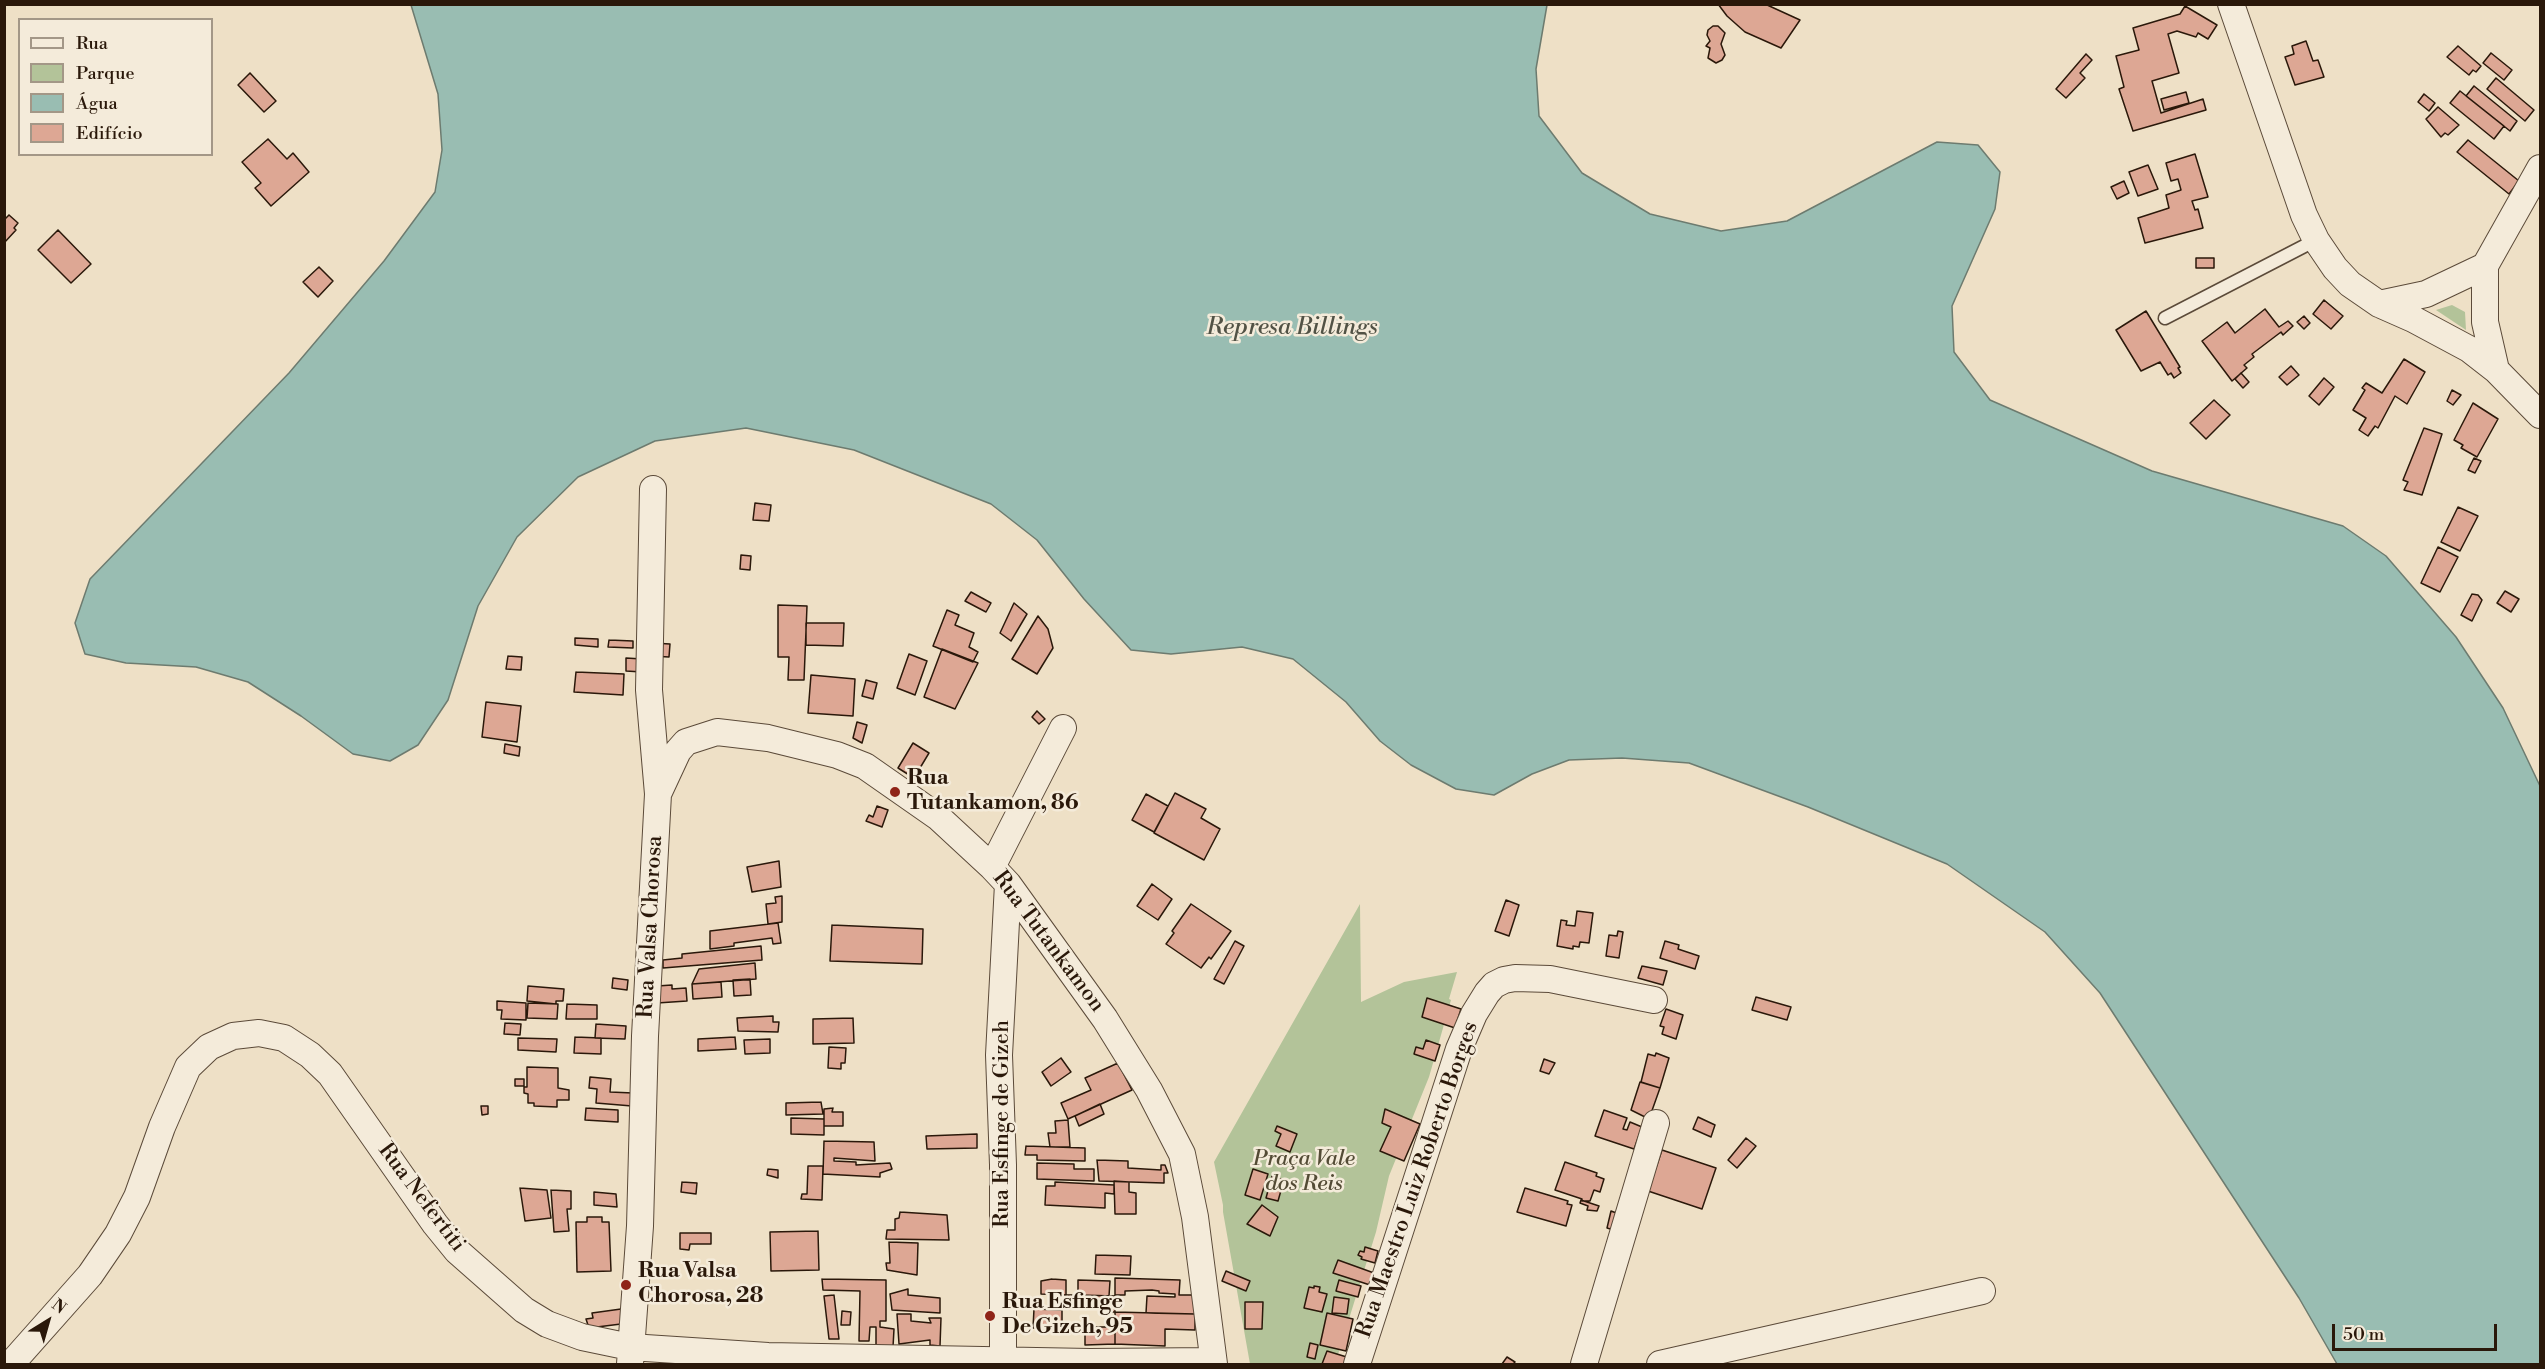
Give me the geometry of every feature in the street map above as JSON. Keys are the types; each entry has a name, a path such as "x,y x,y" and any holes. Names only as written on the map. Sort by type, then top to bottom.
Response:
{"street":[{"path":"2231,4 2288,172 2316,240 2350,284 2379,304 2469,349 2496,369 2541,415"},
{"path":"2496,369 2485,322 2485,266 2541,168"},
{"path":"2379,304 2426,294 2485,266"},
{"name":"Rua Valsa Chorosa","path":"630,1356 640,1226 645,1036 658,794 649,690 653,489"},
{"name":"Rua Esfinge de Gizeh","path":"1003,1362 1003,1165 999,1055 1000,876 1064,728"},
{"name":"Rua Tutankamon","path":"658,794 678,751 686,742 717,732 768,738 837,755 865,766 938,817 1000,876 1105,1020 1149,1090 1182,1154 1201,1256 1213,1363"},
{"name":"Rua Maestro Luiz Roberto Borges","path":"1357,1365 1459,1049 1474,1014 1487,993 1494,985 1504,980 1550,979 1654,1000"},
{"name":"Rua Nefertiti","path":"11,1365 90,1275 118,1234 137,1197 162,1127 188,1067 209,1047 233,1036 259,1033 284,1038 310,1054 330,1074 435,1224 458,1251 503,1292 524,1310 547,1324 630,1356 1213,1363"},
{"path":"1584,1365 1656,1123"},
{"path":"1660,1365 1982,1291"}],"lane":[{"path":"2165,318 2316,240"}],"green space":[{"path":"2452,305 2465,312 2466,330 2436,310"},
{"name":"Praça Vale dos Reis","path":"1360,904 1361,1002 1404,982 1457,972 1449,999 1451,1000 1429,1077 1389,1176 1376,1232 1335,1364 1250,1364 1214,1162"}],"water":[{"name":"Represa Billings","path":"411,5 1547,5 1536,69 1539,116 1582,173 1650,214 1721,231 1787,221 1937,142 1978,145 2000,172 1995,209 1952,306 1954,352 1990,400 2152,471 2343,526 2386,556 2456,637 2503,708 2540,786 2540,1364 2337,1364 2299,1298 2100,993 2045,932 1947,864 1808,807 1689,763 1622,758 1569,760 1532,774 1494,795 1456,789 1411,765 1380,741 1346,702 1293,659 1242,647 1171,654 1131,650 1084,599 1037,540 991,504 854,450 746,428 655,441 578,477 517,537 478,606 448,700 418,745 390,761 353,754 301,716 248,682 196,667 126,663 85,654 75,623 90,579 289,373 384,261 435,192 442,150 438,94"}],"building":[{"path":"1718,4 1765,4 1800,20 1781,48 1745,32 1727,16"},
{"path":"2185,6 2217,25 2208,39 2198,33 2196,37 2177,31 2168,34 2179,73 2152,81 2161,113 2203,99 2206,110 2133,131 2119,89 2124,87 2116,56 2139,50 2133,28 2180,14"},
{"path":"1713,26 1718,26 1725,33 1721,44 1725,55 1716,63 1708,58 1710,48 1706,46 1710,41 1707,35 1708,30"},
{"path":"2306,41 2313,61 2318,60 2324,77 2295,85 2285,57 2294,54 2292,46"},
{"path":"2458,46 2481,66 2476,72 2473,70 2469,75 2447,57"},
{"path":"2491,53 2512,70 2504,80 2483,63"},
{"path":"2086,54 2092,60 2080,73 2085,78 2066,98 2056,89"},
{"path":"250,73 276,101 264,112 238,85"},
{"path":"2496,78 2534,110 2525,121 2487,89"},
{"path":"2474,86 2517,121 2510,131 2466,96"},
{"path":"2460,91 2504,126 2494,139 2450,103"},
{"path":"2186,92 2189,103 2164,110 2161,99"},
{"path":"2424,94 2435,103 2429,111 2418,102"},
{"path":"2438,107 2459,125 2448,135 2445,133 2441,137 2426,119"},
{"path":"268,139 287,159 293,153 309,172 271,206 255,188 261,183 242,162"},
{"path":"2468,140 2519,181 2509,194 2457,152"},
{"path":"2195,154 2208,197 2192,201 2195,210 2198,209 2203,228 2145,243 2138,218 2169,208 2166,195 2181,190 2178,179 2171,181 2166,163"},
{"path":"2148,165 2158,189 2138,196 2129,172"},
{"path":"2124,181 2129,193 2117,199 2111,187"},
{"path":"9,215 18,223 14,228 16,230 4,243 4,220"},
{"path":"58,230 91,264 71,283 38,250"},
{"path":"2196,258 2214,258 2214,268 2196,268"},
{"path":"319,267 333,281 318,297 303,282"},
{"path":"2324,300 2343,316 2331,329 2313,314"},
{"path":"2265,309 2279,327 2288,321 2293,326 2283,335 2281,332 2252,354 2254,357 2244,365 2247,368 2232,381 2202,341 2227,322 2235,333"},
{"path":"2146,311 2180,367 2178,368 2181,373 2174,378 2171,373 2168,375 2160,362 2141,371 2116,330"},
{"path":"2304,316 2310,323 2304,329 2297,322"},
{"path":"2404,359 2425,372 2407,404 2395,396 2378,428 2375,426 2368,436 2359,430 2366,418 2353,410 2365,390 2362,388 2366,383 2382,393"},
{"path":"2291,366 2299,375 2287,385 2279,377"},
{"path":"2241,373 2249,382 2243,388 2235,379"},
{"path":"2324,378 2334,387 2319,405 2309,396"},
{"path":"2452,390 2461,395 2453,405 2447,401"},
{"path":"2214,400 2230,415 2206,439 2190,423"},
{"path":"2473,403 2498,419 2477,457 2461,448 2463,445 2454,440"},
{"path":"2424,428 2442,434 2422,495 2404,490 2408,482 2403,480"},
{"path":"2474,458 2481,461 2475,473 2468,470"},
{"path":"755,503 771,505 769,521 753,520"},
{"path":"2458,507 2478,516 2460,551 2441,542"},
{"path":"2438,547 2458,557 2440,592 2421,583"},
{"path":"741,555 751,556 750,570 740,569"},
{"path":"2505,591 2519,599 2511,612 2497,603"},
{"path":"971,592 991,603 986,612 965,601"},
{"path":"2472,594 2478,595 2482,600 2472,621 2461,615"},
{"path":"1014,603 1027,614 1011,641 1000,633"},
{"path":"778,605 807,606 804,680 788,680 789,657 778,657"},
{"path":"947,610 959,615 955,625 974,633 969,647 978,652 973,662 933,646"},
{"path":"1038,616 1048,629 1053,648 1037,674 1012,659"},
{"path":"806,623 844,623 843,646 806,645"},
{"path":"575,638 598,639 598,647 575,645"},
{"path":"609,640 633,641 633,648 608,647"},
{"path":"653,643 670,644 669,657 652,656"},
{"path":"942,649 978,663 955,709 924,697"},
{"path":"909,654 927,661 915,695 897,688"},
{"path":"508,656 522,657 521,670 506,669"},
{"path":"626,658 642,659 642,672 626,671"},
{"path":"576,672 624,674 623,695 574,692"},
{"path":"811,675 855,679 853,716 808,713"},
{"path":"866,680 877,683 873,699 862,696"},
{"path":"486,702 521,706 517,742 482,737"},
{"path":"1037,711 1045,719 1039,724 1032,717"},
{"path":"857,722 867,725 862,743 853,738"},
{"path":"913,743 929,753 914,778 898,768"},
{"path":"505,744 520,747 519,756 504,753"},
{"path":"1175,793 1206,809 1201,818 1220,829 1204,860 1154,833"},
{"path":"1146,794 1168,806 1154,832 1132,820"},
{"path":"877,806 888,810 882,827 866,821 869,815 873,817"},
{"path":"779,861 781,887 752,892 747,867"},
{"path":"1152,884 1172,899 1158,920 1137,906"},
{"path":"782,896 782,922 768,924 766,904 776,903 775,897"},
{"path":"1506,900 1519,905 1509,936 1495,931"},
{"path":"1191,904 1231,931 1211,959 1209,957 1201,968 1166,944 1174,933 1172,931"},
{"path":"1577,911 1593,913 1589,943 1580,942 1579,947 1573,946 1573,949 1557,946 1561,920 1567,921 1566,925 1575,926"},
{"path":"778,923 781,943 773,944 772,938 710,949 710,931"},
{"path":"832,925 923,929 922,964 830,961"},
{"path":"1618,931 1623,932 1619,958 1606,956 1609,935 1617,936"},
{"path":"1235,941 1244,946 1224,984 1214,979"},
{"path":"1665,941 1679,945 1678,949 1699,956 1695,969 1660,958"},
{"path":"761,946 762,960 663,968 663,960 682,958 682,954"},
{"path":"755,963 756,979 692,984 699,969"},
{"path":"1642,966 1667,971 1663,985 1638,978"},
{"path":"613,978 628,980 627,990 612,988"},
{"path":"750,979 751,995 734,996 733,980"},
{"path":"721,982 722,997 693,999 692,984"},
{"path":"672,985 672,989 686,988 687,1001 657,1003 657,986"},
{"path":"528,986 564,989 563,1001 556,1001 556,1004 527,1001"},
{"path":"1756,997 1791,1007 1787,1020 1752,1010"},
{"path":"1427,998 1461,1009 1455,1028 1422,1017"},
{"path":"497,1001 526,1003 526,1020 501,1019 502,1010 497,1010"},
{"path":"528,1003 558,1004 557,1019 527,1018"},
{"path":"567,1004 597,1005 597,1019 566,1019"},
{"path":"1666,1009 1683,1015 1676,1039 1662,1034 1664,1027 1660,1026"},
{"path":"773,1016 773,1022 779,1022 778,1032 738,1031 737,1018"},
{"path":"853,1018 854,1043 813,1044 813,1019"},
{"path":"505,1023 521,1024 520,1035 504,1034"},
{"path":"596,1024 626,1026 625,1039 595,1038"},
{"path":"575,1037 601,1038 601,1054 574,1053"},
{"path":"735,1037 736,1049 698,1051 698,1039"},
{"path":"518,1038 557,1039 556,1052 518,1050"},
{"path":"770,1039 770,1053 745,1054 744,1040"},
{"path":"1426,1040 1440,1045 1435,1061 1414,1054 1416,1047 1423,1049"},
{"path":"829,1047 846,1048 845,1063 841,1063 841,1069 828,1068"},
{"path":"1656,1053 1669,1058 1660,1088 1641,1082 1648,1054 1655,1056"},
{"path":"1061,1058 1071,1072 1051,1086 1042,1072"},
{"path":"1544,1059 1555,1063 1549,1074 1540,1071"},
{"path":"1118,1063 1132,1090 1068,1119 1061,1103 1091,1090 1085,1078"},
{"path":"527,1067 558,1068 558,1088 569,1090 569,1100 557,1100 557,1107 534,1106 534,1103 528,1103 528,1094 524,1093 524,1087 527,1087"},
{"path":"590,1077 611,1079 610,1092 633,1093 632,1106 596,1103 597,1089 589,1088"},
{"path":"515,1079 524,1079 524,1086 515,1086"},
{"path":"1640,1082 1660,1088 1649,1119 1631,1110"},
{"path":"821,1102 823,1114 786,1115 786,1103"},
{"path":"1100,1104 1104,1114 1079,1126 1075,1116"},
{"path":"481,1106 488,1106 488,1114 482,1115"},
{"path":"586,1108 618,1110 618,1122 585,1120"},
{"path":"833,1108 832,1112 843,1112 843,1126 824,1126 824,1109"},
{"path":"1385,1109 1420,1124 1404,1161 1380,1151 1391,1127 1382,1123"},
{"path":"1604,1110 1627,1118 1623,1129 1627,1130 1630,1122 1642,1127 1634,1149 1595,1136"},
{"path":"1698,1117 1715,1125 1711,1137 1693,1129"},
{"path":"791,1118 824,1119 824,1135 791,1134"},
{"path":"1068,1120 1070,1147 1050,1147 1048,1133 1056,1133 1055,1121"},
{"path":"1277,1126 1297,1134 1290,1152 1276,1146 1281,1134 1275,1131"},
{"path":"977,1134 977,1148 927,1149 926,1136"},
{"path":"1746,1138 1756,1146 1737,1168 1728,1160"},
{"path":"824,1141 874,1142 875,1161 834,1158 834,1161 856,1162 856,1165 890,1163 892,1169 880,1173 880,1177 823,1174"},
{"path":"1026,1146 1085,1148 1085,1161 1037,1160 1037,1155 1025,1155"},
{"path":"1662,1150 1716,1168 1702,1209 1648,1191"},
{"path":"1097,1160 1128,1161 1128,1168 1161,1170 1161,1165 1165,1165 1168,1173 1164,1173 1164,1183 1099,1181"},
{"path":"1565,1162 1597,1173 1596,1176 1604,1179 1600,1192 1594,1190 1590,1201 1582,1201 1582,1199 1555,1190"},
{"path":"1037,1163 1074,1164 1074,1169 1094,1169 1094,1181 1037,1179"},
{"path":"808,1166 823,1166 822,1200 801,1199 802,1194 807,1194"},
{"path":"768,1169 778,1170 778,1178 767,1175"},
{"path":"1253,1169 1268,1174 1260,1200 1245,1195"},
{"path":"1272,1176 1284,1180 1278,1201 1266,1198"},
{"path":"1114,1181 1129,1182 1129,1192 1136,1193 1136,1214 1115,1214"},
{"path":"682,1182 697,1183 696,1194 681,1192"},
{"path":"1055,1182 1114,1185 1114,1194 1105,1193 1105,1208 1045,1205 1046,1186 1055,1186"},
{"path":"520,1188 547,1190 551,1218 525,1221"},
{"path":"1525,1188 1568,1201 1567,1204 1572,1205 1566,1226 1517,1212"},
{"path":"551,1190 571,1191 571,1209 567,1209 569,1231 554,1232"},
{"path":"594,1192 616,1194 617,1207 594,1205"},
{"path":"1581,1200 1599,1206 1597,1211 1587,1210 1588,1206 1580,1203"},
{"path":"1262,1205 1278,1217 1270,1236 1247,1224"},
{"path":"1611,1211 1619,1214 1614,1230 1607,1228"},
{"path":"900,1212 947,1215 949,1240 886,1239 887,1230 895,1230 895,1219 899,1218"},
{"path":"587,1217 602,1217 602,1222 609,1222 611,1271 577,1272 576,1222 587,1222"},
{"path":"818,1231 819,1270 771,1271 770,1232"},
{"path":"680,1233 711,1233 711,1244 690,1244 689,1250 680,1249"},
{"path":"889,1242 918,1243 917,1275 887,1270 886,1263 890,1263"},
{"path":"1365,1247 1378,1251 1375,1263 1361,1259 1362,1257 1358,1255 1360,1251 1364,1252"},
{"path":"1096,1255 1131,1256 1130,1275 1095,1274"},
{"path":"1338,1260 1374,1273 1370,1285 1333,1273"},
{"path":"1226,1271 1250,1281 1246,1291 1222,1281"},
{"path":"1115,1278 1180,1280 1179,1295 1195,1295 1195,1314 1146,1313 1147,1296 1175,1297 1175,1294 1152,1290 1125,1291 1125,1295 1115,1295"},
{"path":"822,1279 886,1280 886,1321 880,1321 880,1327 894,1329 893,1347 876,1347 876,1327 870,1327 869,1341 859,1341 860,1291 823,1290"},
{"path":"1066,1280 1066,1295 1041,1294 1041,1281"},
{"path":"1078,1280 1110,1281 1109,1296 1078,1295"},
{"path":"1339,1280 1361,1286 1358,1297 1336,1291"},
{"path":"1314,1286 1320,1287 1319,1292 1327,1294 1322,1312 1304,1308 1309,1287 1314,1288"},
{"path":"908,1289 908,1295 940,1298 940,1313 892,1310 890,1294"},
{"path":"834,1295 839,1339 829,1339 824,1296"},
{"path":"1066,1295 1072,1295 1071,1308 1065,1308"},
{"path":"1078,1295 1115,1296 1115,1312 1109,1312 1109,1308 1077,1307"},
{"path":"1334,1297 1349,1299 1347,1314 1332,1313"},
{"path":"1245,1302 1263,1302 1262,1329 1245,1329"},
{"path":"621,1309 621,1324 589,1328 586,1319 593,1318 592,1313"},
{"path":"1034,1309 1062,1310 1062,1327 1033,1328"},
{"path":"842,1311 851,1312 850,1325 841,1325"},
{"path":"1115,1312 1195,1314 1195,1330 1165,1329 1165,1346 1115,1344"},
{"path":"1327,1313 1353,1319 1346,1351 1320,1345"},
{"path":"897,1314 911,1314 911,1321 931,1323 929,1318 941,1318 940,1346 930,1345 930,1340 899,1344"},
{"path":"1082,1327 1115,1327 1115,1344 1085,1345 1085,1331 1082,1331"},
{"path":"1310,1343 1318,1345 1315,1359 1307,1357"},
{"path":"1327,1351 1350,1358 1348,1364 1322,1364"},
{"path":"1507,1357 1515,1362 1502,1364"}],"place":[{"name":"Rua Tutankamon, 86","path":"895,792"},
{"name":"Rua Valsa Chorosa, 28","path":"626,1285"},
{"name":"Rua Esfinge De Gizeh, 95","path":"990,1316"}]}
